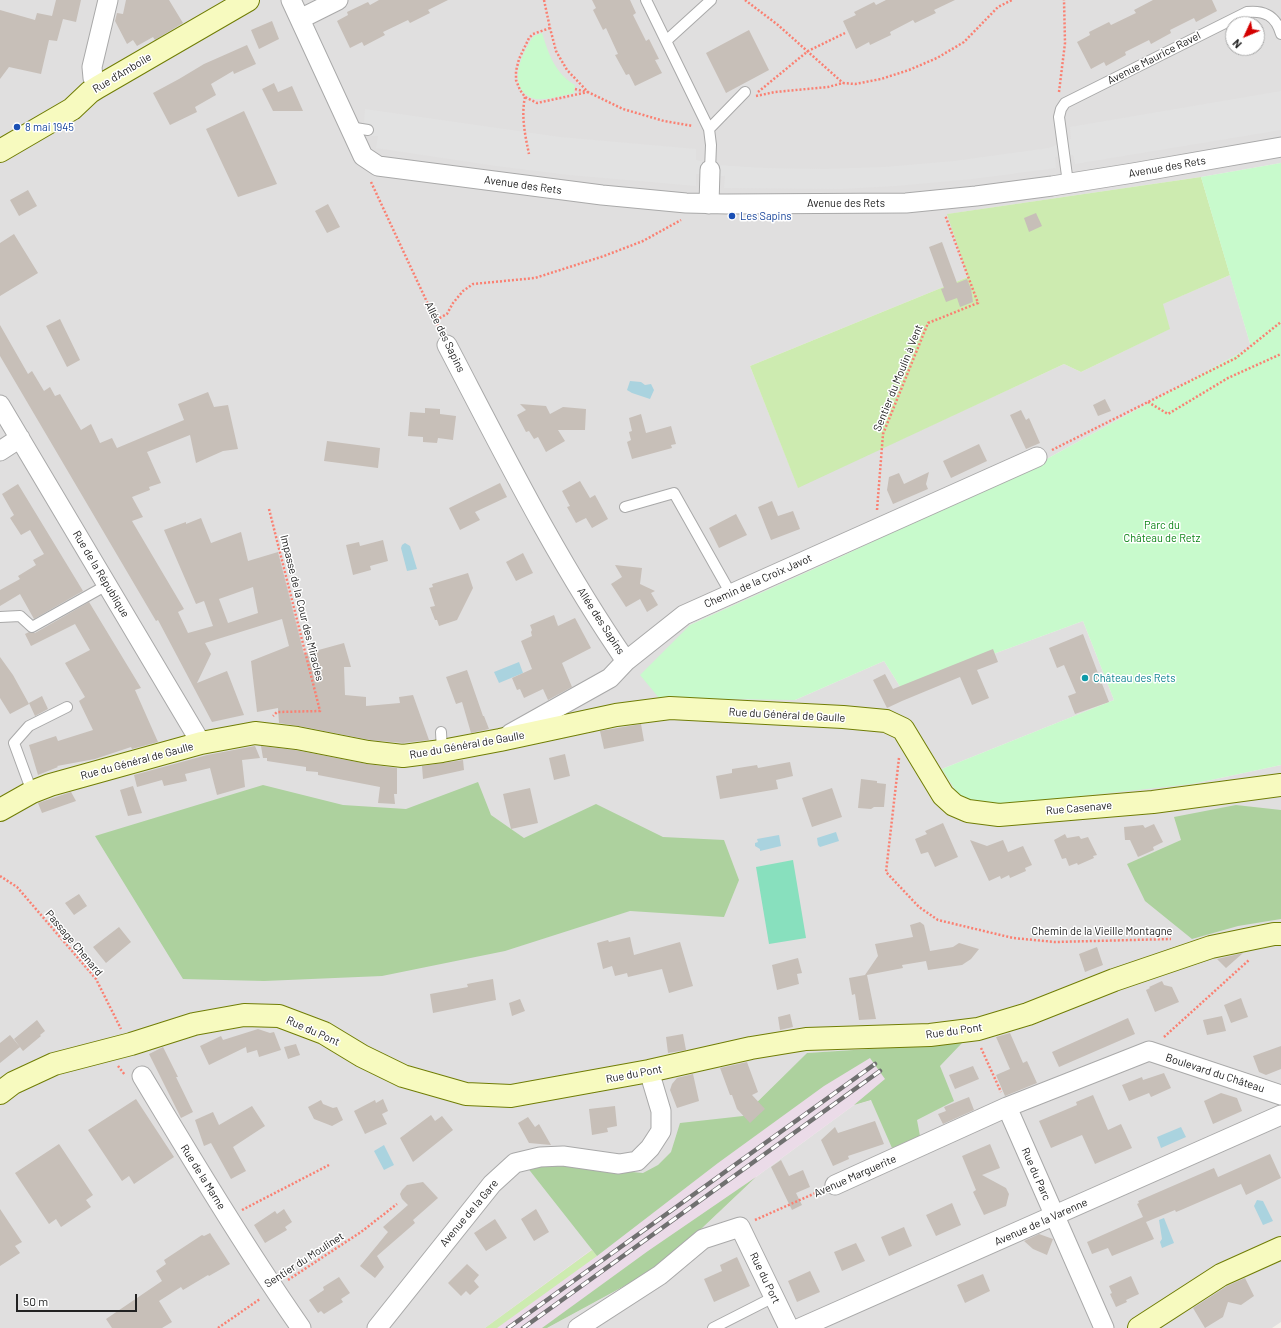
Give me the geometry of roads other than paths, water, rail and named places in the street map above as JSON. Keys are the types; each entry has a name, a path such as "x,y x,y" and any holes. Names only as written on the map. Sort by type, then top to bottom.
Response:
{"street":[{"path":"98,87 93,78 92,67 108,0"},
{"name":"Rue d'Amboile","path":"0,151 72,109 90,92 98,87 248,0"},
{"path":"291,0 349,127"},
{"path":"300,19 338,0"},
{"name":"Avenue des Rets","path":"349,127 363,156 378,166 602,195 709,204 906,203 942,200 1068,183 1281,147"},
{"path":"709,204 710,170"},
{"name":"Allée des Sapins","path":"447,345 517,479 566,566 608,635 626,661"},
{"name":"Rue de la République","path":"0,405 201,743"},
{"path":"0,451 20,438"},
{"name":"Chemin de la Croix Javot","path":"500,740 610,678 626,661 684,615 1037,457"},
{"name":"Rue du Général de Gaulle","path":"0,810 32,792 50,785 201,743 255,733 297,738 368,752 403,756 441,742 500,740 616,715 670,708 843,717 886,721 903,729 912,742"},
{"name":"Rue Casenave","path":"912,742 943,795 954,805 968,812 999,815 1153,802 1281,785"},
{"name":"Rue du Pont","path":"0,1093 13,1083 54,1064 118,1047 194,1024 244,1015 279,1016 324,1033 362,1056 403,1076 466,1094 511,1096 649,1071 751,1048 806,1039 930,1035 978,1029 1028,1014 1114,980 1211,947 1274,934 1281,934"},
{"name":"Boulevard du Château","path":"1149,1051 1281,1095"},
{"name":"Avenue Marguerite","path":"835,1185 1007,1107 1149,1051"},
{"name":"Avenue de la Gare","path":"377,1328 492,1184 515,1164 540,1157 563,1156 619,1164 637,1161 650,1148 661,1131 661,1111 649,1071"},
{"name":"Rue de la Marne","path":"142,1076 228,1218 301,1328"},
{"name":"Rue du Parc","path":"1007,1107 1104,1328"},
{"name":"Avenue de la Varenne","path":"800,1328 1281,1115"},
{"name":"Rue du Port","path":"578,1328 660,1275 703,1239 740,1227 789,1328"},
{"path":"1140,1328 1221,1275 1281,1248"}],"lane":[{"path":"646,0 709,129 711,145 710,170"},
{"path":"666,41 711,0"},
{"name":"Avenue Maurice Ravel","path":"1068,183 1059,152 1059,117 1061,109 1065,103 1247,12 1257,11 1266,14 1276,21 1281,34"},
{"path":"709,129 744,92"},
{"path":"349,127 368,130"},
{"path":"625,507 674,493 730,594"},
{"path":"0,618 20,616 32,627 107,584"},
{"path":"32,792 14,743 29,726 67,707"},
{"path":"713,1328 774,1297"}],"water":[{"path":"630,381 641,382 645,385 651,384 654,390 650,399 627,390"},
{"path":"405,543 410,546 417,569 407,571 401,548"},
{"path":"519,662 523,673 499,683 494,672"},
{"path":"836,832 839,841 820,847 818,845 817,838"},
{"path":"779,835 781,846 760,851 760,849 755,846 755,843 758,842 757,839"},
{"path":"1181,1127 1186,1137 1161,1148 1157,1137"},
{"path":"384,1145 394,1165 384,1170 374,1151"},
{"path":"1257,1200 1263,1201 1273,1221 1263,1225 1254,1206"},
{"path":"1164,1218 1174,1243 1162,1248 1160,1242 1162,1239 1159,1220"}],"railway":[{"path":"508,1328 875,1064"},
{"path":"523,1328 880,1071"}],"place":[{"name":"8 mai 1945","path":"17,127"},
{"name":"Les Sapins","path":"732,216"},
{"name":"Château des Rets","path":"1085,678"}],"park label":[{"name":"Parc du Château de Retz","path":"1162,531"}]}
